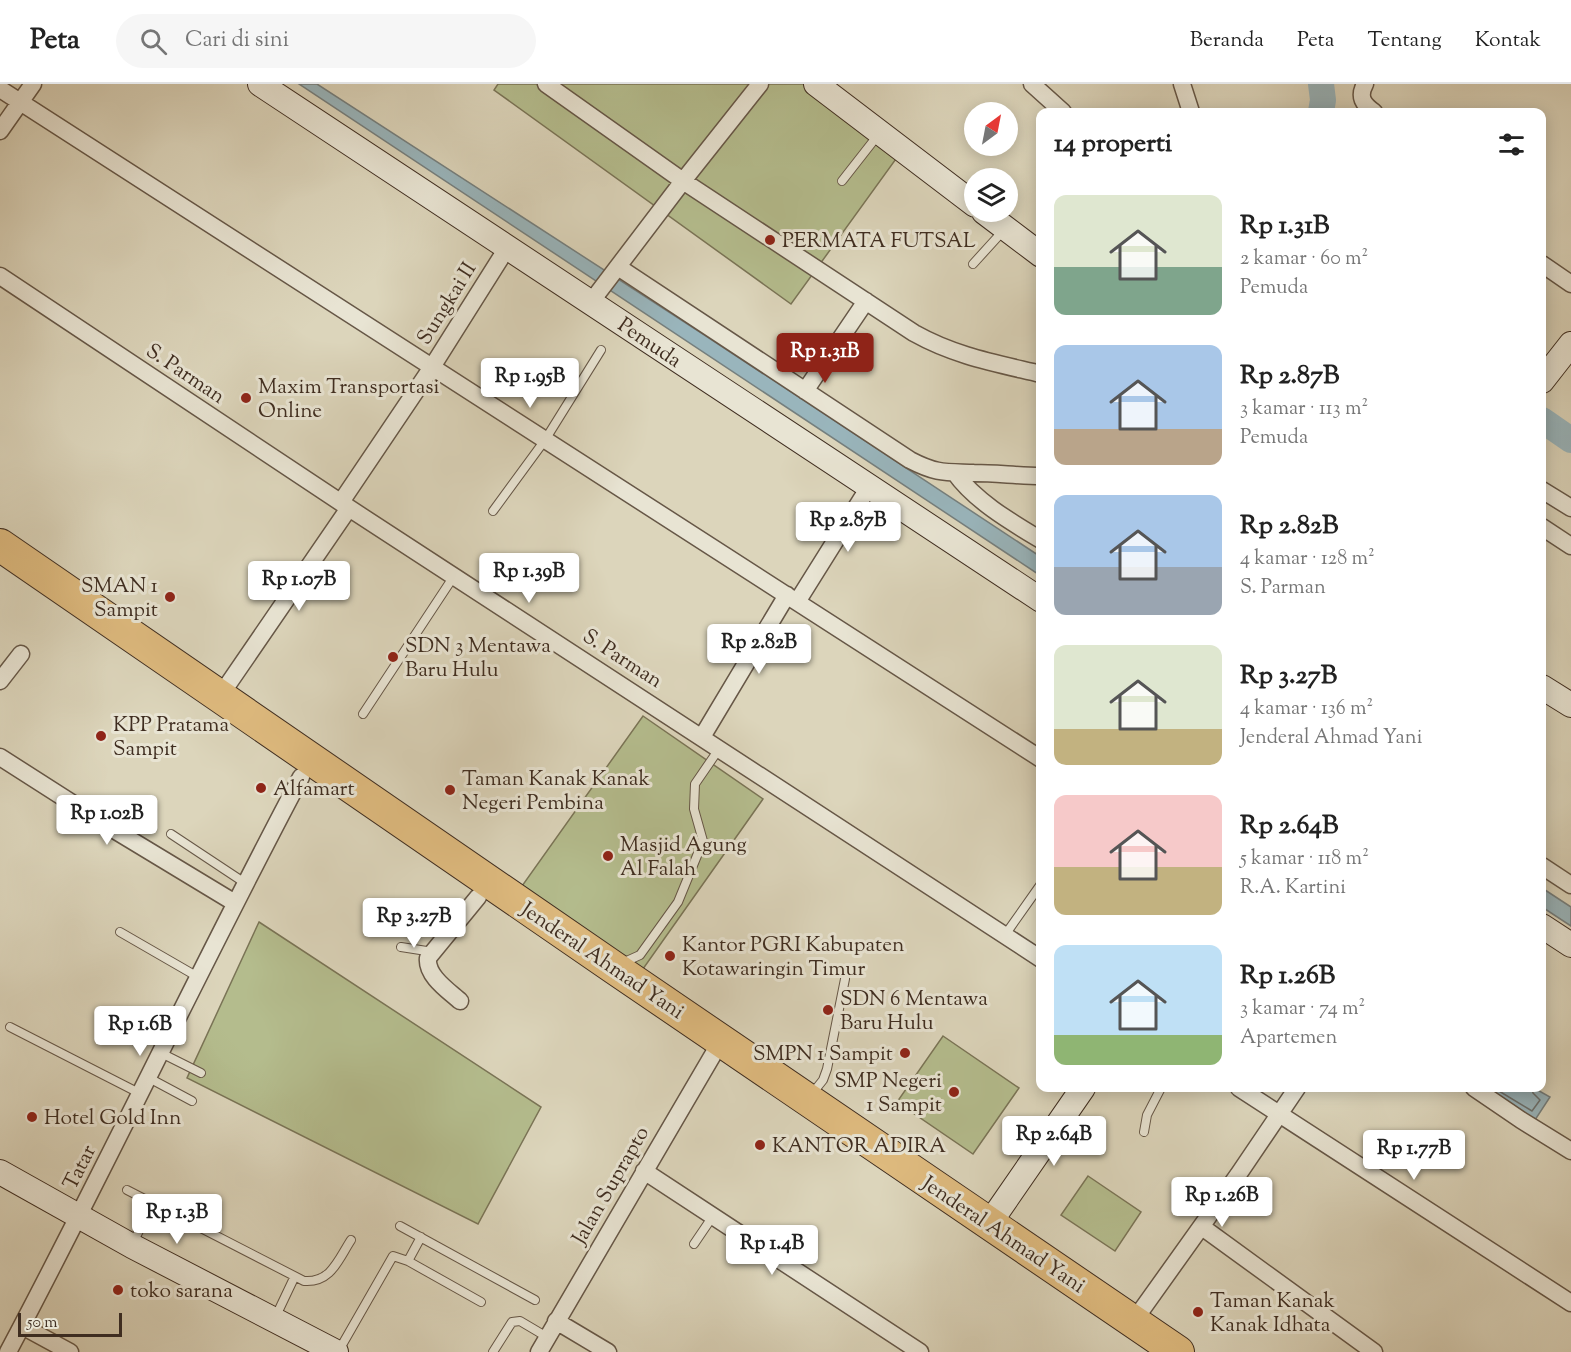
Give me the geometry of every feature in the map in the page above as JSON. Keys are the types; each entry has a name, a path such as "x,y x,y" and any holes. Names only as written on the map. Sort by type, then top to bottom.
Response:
{"highway":[{"name":"Jenderal Ahmad Yani","path":"0,545 613,968 716,1048 1142,1352"},
{"name":"Jenderal Ahmad Yani","path":"0,567 477,897 716,1048 807,1100 1178,1352"}],"street":[{"path":"0,131 33,84"},
{"name":"Pemuda","path":"260,84 507,248 596,296 869,487 1036,597"},
{"path":"596,296 760,84"},
{"path":"816,84 964,197"},
{"path":"1032,84 1059,108"},
{"path":"1182,84 1190,108"},
{"path":"1365,84 1361,94 1362,100 1370,108"},
{"path":"553,86 683,181 914,333 960,354 1036,373"},
{"path":"0,89 1036,756"},
{"path":"998,222 1036,251"},
{"name":"Sungkai II","path":"220,696 345,505 507,248"},
{"path":"1546,267 1571,284"},
{"path":"615,271 926,469 945,473 1036,476"},
{"name":"S. Parman","path":"0,276 345,505 1036,956"},
{"path":"804,391 866,301"},
{"path":"1546,376 1571,344"},
{"path":"955,473 968,488 1036,537"},
{"path":"702,737 792,599 869,487"},
{"path":"1546,492 1571,508"},
{"path":"1546,530 1571,546"},
{"path":"0,681 21,654"},
{"path":"1546,689 1571,705"},
{"path":"0,757 234,903"},
{"name":"Tatar","path":"8,1352 141,1094 234,903 301,777"},
{"path":"1546,869 1571,885"},
{"path":"460,1001 441,984 427,964 428,958 477,897"},
{"path":"1546,929 1571,945"},
{"name":"Jalan Suprapto","path":"539,1352 716,1048"},
{"path":"989,1224 1080,1092"},
{"path":"1245,1092 1571,1303"},
{"path":"1133,1322 1202,1227 1294,1092"},
{"path":"1480,1092 1571,1151"},
{"path":"644,1171 920,1352"},
{"path":"0,1172 79,1217 337,1352"},
{"path":"1202,1227 1374,1352"},
{"path":"556,1321 608,1352"},
{"path":"22,1326 70,1352"}],"lane":[{"path":"842,180 880,133"},
{"path":"973,264 1006,228"},
{"path":"494,511 545,440 601,350"},
{"path":"363,714 454,576"},
{"path":"613,968 640,955 678,902 703,841 694,809 695,784 720,748"},
{"path":"171,834 245,883"},
{"path":"1005,935 1036,891"},
{"path":"120,932 198,978"},
{"path":"401,947 433,952"},
{"path":"807,1100 823,1080 827,1069 845,979"},
{"path":"10,1027 141,1094"},
{"path":"161,1053 201,1073"},
{"path":"149,1078 192,1101"},
{"path":"1144,1132 1147,1115 1159,1092"},
{"path":"127,1190 294,1278 304,1281 317,1282 322,1279 333,1268 351,1240"},
{"path":"132,1245 152,1204"},
{"path":"694,1244 713,1216"},
{"path":"400,1226 535,1300"},
{"path":"408,1261 421,1237"},
{"path":"337,1352 393,1256 408,1261 482,1302"},
{"path":"274,1320 294,1278"},
{"path":"493,1352 512,1322 520,1321 547,1337"}],"green space":[{"name":"PERMATA FUTSAL","path":"498,84 807,84 901,152 791,304 494,90"},
{"path":"643,716 763,799 638,976 517,893"},
{"path":"259,922 541,1107 478,1224 187,1078"},
{"path":"943,1036 1019,1088 973,1154 897,1102"},
{"path":"1088,1176 1141,1212 1115,1251 1061,1215"}],"water":[{"path":"299,84 317,84 1036,554 1036,573"},
{"path":"1546,891 1571,907 1571,926 1546,910"},
{"path":"1490,1092 1541,1092 1550,1097 1535,1120"}],"waterway":[{"path":"1321,84 1322,108"},
{"path":"1546,423 1571,440"}],"place":[{"name":"PERMATA FUTSAL","path":"770,240"},
{"name":"Maxim Transportasi Online","path":"246,398"},
{"name":"SMAN 1 Sampit","path":"170,597"},
{"name":"SDN 3 Mentawa Baru Hulu","path":"393,657"},
{"name":"KPP Pratama Sampit","path":"101,736"},
{"name":"Alfamart","path":"261,788"},
{"name":"Taman Kanak Kanak Negeri Pembina","path":"450,790"},
{"name":"Masjid Agung Al Falah","path":"608,856"},
{"name":"Kantor PGRI Kabupaten Kotawaringin Timur","path":"670,956"},
{"name":"SDN 6 Mentawa Baru Hulu","path":"828,1010"},
{"name":"SMPN 1 Sampit","path":"905,1053"},
{"name":"SMP Negeri 1 Sampit","path":"954,1092"},
{"name":"Hotel Gold Inn","path":"32,1117"},
{"name":"KANTOR ADIRA","path":"760,1145"},
{"name":"toko sarana","path":"118,1290"},
{"name":"Taman Kanak Kanak Idhata","path":"1198,1312"}]}
